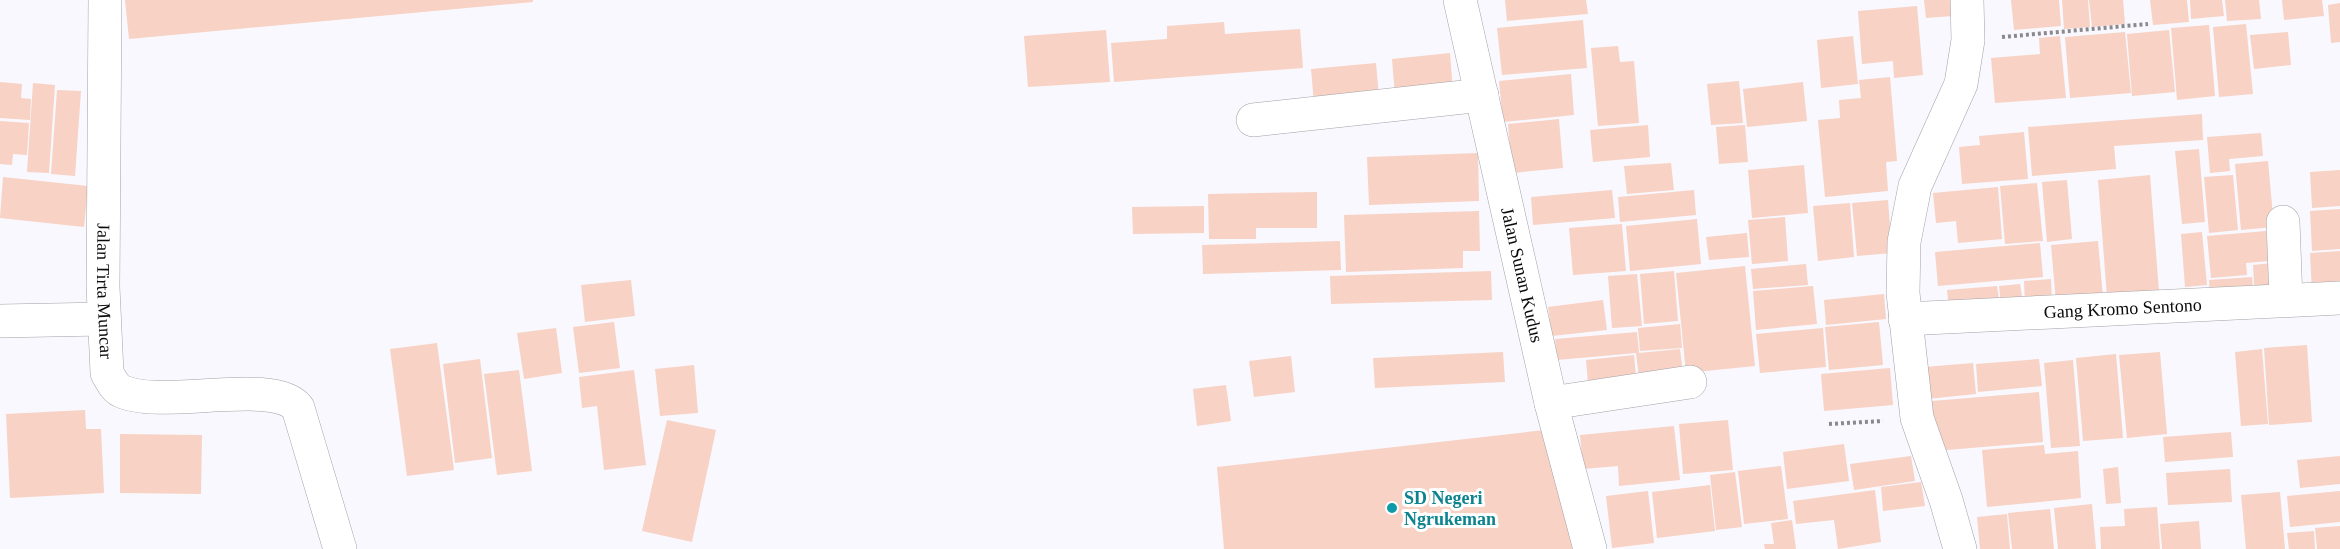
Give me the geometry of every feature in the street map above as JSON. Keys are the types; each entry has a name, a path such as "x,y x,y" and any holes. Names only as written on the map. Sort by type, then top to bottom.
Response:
{"street":[{"name":"Jalan Tirta Muncar","path":"105,0 103,319 107,373 114,385 122,391 160,396 270,395 292,400 302,418 340,549"},
{"name":"Jalan Sunan Kudus","path":"1460,0 1551,403 1590,549"},
{"path":"1960,549 1946,500 1917,418 1905,319 1904,242 1915,186 1960,84 1968,40 1967,0"},
{"path":"1253,120 1482,95"},
{"path":"2283,222 2286,300"},
{"name":"Gang Kromo Sentono","path":"1905,319 2340,298"},
{"path":"0,321 103,319"},
{"path":"1551,403 1690,382"}],"path":[{"path":"1968,40 2148,24"},
{"path":"1829,424 1917,418"}],"building":[{"path":"125,0 533,0 533,2 129,39"},
{"path":"1505,0 1586,0 1588,14 1507,21"},
{"path":"1924,0 1952,0 1953,16 1926,18"},
{"path":"2011,0 2059,0 2061,26 2014,30"},
{"path":"2062,0 2088,0 2090,27 2064,29"},
{"path":"2089,0 2123,0 2125,24 2092,27"},
{"path":"2150,0 2187,0 2189,22 2153,25"},
{"path":"2190,0 2222,0 2224,16 2191,19"},
{"path":"2225,0 2259,0 2261,19 2227,21"},
{"path":"2282,0 2322,0 2324,16 2284,20"},
{"path":"2340,3 2340,42 2331,43 2328,5"},
{"path":"1917,6 1923,75 1894,78 1893,61 1862,64 1858,11"},
{"path":"1583,20 1587,68 1502,75 1497,28"},
{"path":"1224,22 1225,34 1300,29 1303,68 1114,82 1111,43 1167,39 1167,26"},
{"path":"2246,24 2253,94 2219,97 2213,27"},
{"path":"2209,25 2215,96 2177,100 2171,28"},
{"path":"1106,30 1110,82 1028,87 1024,36"},
{"path":"2169,30 2175,92 2132,96 2127,34"},
{"path":"2125,32 2131,93 2070,98 2065,37"},
{"path":"2288,32 2291,65 2254,69 2250,35"},
{"path":"1853,36 1858,84 1821,88 1817,40"},
{"path":"2060,36 2066,98 1995,103 1991,58 2040,54 2039,38"},
{"path":"1618,46 1620,62 1634,61 1639,123 1598,126 1591,48"},
{"path":"1450,53 1453,91 1395,96 1392,59"},
{"path":"1376,63 1379,97 1314,103 1311,69"},
{"path":"1571,74 1574,115 1503,122 1499,81"},
{"path":"1890,77 1897,161 1886,162 1888,191 1825,197 1818,120 1840,118 1839,100 1861,98 1859,80"},
{"path":"1739,81 1743,123 1711,125 1707,84"},
{"path":"0,82 22,84 21,98 31,99 30,120 0,118"},
{"path":"1803,82 1807,121 1747,127 1743,89"},
{"path":"33,83 55,85 49,173 27,172"},
{"path":"57,90 81,91 75,176 51,174"},
{"path":"2202,114 2203,140 2114,146 2116,169 2032,176 2028,127"},
{"path":"1559,119 1563,168 1512,173 1508,124"},
{"path":"0,121 29,123 27,155 13,154 12,165 0,164"},
{"path":"1648,125 1650,157 1593,162 1590,130"},
{"path":"1745,125 1748,162 1719,164 1716,127"},
{"path":"2024,132 2028,179 1962,184 1959,147 1980,145 1979,136"},
{"path":"2261,133 2263,156 2229,159 2230,171 2210,173 2207,137"},
{"path":"2199,149 2205,222 2182,224 2175,151"},
{"path":"1478,153 1479,201 1369,205 1367,157"},
{"path":"2268,161 2274,227 2241,230 2235,164"},
{"path":"1671,163 1674,190 1627,194 1624,166"},
{"path":"1804,165 1808,213 1752,218 1748,170"},
{"path":"2340,170 2340,206 2312,208 2310,172"},
{"path":"2150,175 2159,292 2107,297 2098,180"},
{"path":"2233,175 2238,230 2209,233 2204,177"},
{"path":"3,177 88,186 84,227 0,218"},
{"path":"2067,180 2072,239 2047,242 2042,182"},
{"path":"2037,183 2043,241 2005,244 2000,186"},
{"path":"1998,187 2002,239 1958,243 1956,221 1936,223 1933,193"},
{"path":"1612,190 1615,218 1533,225 1531,197"},
{"path":"1694,190 1696,215 1620,222 1618,197"},
{"path":"1317,192 1317,228 1256,228 1256,239 1209,239 1208,194"},
{"path":"1888,200 1892,253 1857,256 1852,203"},
{"path":"1850,203 1854,257 1818,261 1813,206"},
{"path":"1204,206 1204,233 1133,234 1132,207"},
{"path":"2340,209 2340,249 2312,251 2310,211"},
{"path":"1479,211 1480,251 1463,251 1463,268 1346,272 1344,215"},
{"path":"1785,217 1788,261 1752,264 1748,220"},
{"path":"1697,219 1701,264 1630,271 1626,226"},
{"path":"1622,224 1626,271 1573,275 1569,228"},
{"path":"2266,231 2269,261 2246,263 2247,275 2211,278 2207,236"},
{"path":"2202,232 2207,285 2185,287 2181,234"},
{"path":"1747,233 1749,257 1709,260 1706,237"},
{"path":"1340,241 1341,270 1203,274 1202,245"},
{"path":"2098,241 2103,297 2056,302 2051,245"},
{"path":"2040,243 2043,277 1938,286 1935,252"},
{"path":"2340,251 2340,290 2312,292 2310,253"},
{"path":"2273,263 2275,298 2255,300 2253,265"},
{"path":"1806,264 1808,285 1753,289 1751,269"},
{"path":"1745,266 1755,366 1686,373 1676,273"},
{"path":"1491,271 1492,300 1331,304 1330,276"},
{"path":"1674,271 1678,321 1644,324 1640,274"},
{"path":"1637,274 1642,326 1612,328 1608,276"},
{"path":"2252,277 2254,297 2210,301 2209,280"},
{"path":"2051,279 2052,303 2025,305 2024,281"},
{"path":"631,280 635,316 585,322 581,285"},
{"path":"2020,284 2023,303 2001,305 1999,286"},
{"path":"1813,286 1817,324 1756,330 1753,291"},
{"path":"1997,286 2000,306 1949,311 1947,290"},
{"path":"1884,294 1886,319 1826,325 1824,300"},
{"path":"1603,300 1607,330 1552,336 1548,307"},
{"path":"614,322 620,368 579,373 573,327"},
{"path":"1879,322 1883,365 1829,370 1825,327"},
{"path":"1680,324 1682,348 1640,351 1638,328"},
{"path":"556,328 562,373 524,379 517,333"},
{"path":"1823,328 1826,367 1760,373 1756,334"},
{"path":"1637,332 1639,353 1680,349 1683,373 1639,377 1636,353 1557,360 1555,339"},
{"path":"437,343 454,470 407,476 390,349"},
{"path":"2307,345 2312,422 2269,425 2264,348"},
{"path":"2262,349 2268,424 2241,426 2235,352"},
{"path":"1503,352 1505,382 1375,388 1373,358"},
{"path":"2160,352 2167,434 2127,438 2119,355"},
{"path":"2116,354 2123,438 2083,441 2076,358"},
{"path":"1634,355 1636,377 1588,382 1586,360"},
{"path":"1291,356 1295,392 1254,397 1249,361"},
{"path":"480,359 492,458 455,463 443,364"},
{"path":"2039,359 2042,386 1978,392 1976,364"},
{"path":"2073,360 2080,446 2051,448 2044,363"},
{"path":"1973,363 1976,394 1927,399 1924,367"},
{"path":"694,365 698,413 660,416 655,369"},
{"path":"1890,368 1893,405 1824,411 1821,374"},
{"path":"519,370 532,471 497,475 484,374"},
{"path":"634,370 646,465 604,470 597,406 582,408 579,377"},
{"path":"1226,385 1231,421 1197,426 1193,389"},
{"path":"2039,392 2043,442 1935,451 1932,401"},
{"path":"85,410 86,429 101,429 104,493 10,498 6,414"},
{"path":"667,420 716,430 692,542 642,531"},
{"path":"1728,420 1733,470 1683,474 1679,424"},
{"path":"1674,426 1680,480 1619,486 1618,466 1583,469 1580,435"},
{"name":"SD Negeri Ngrukeman","path":"1545,430 1573,549 1224,549 1217,467"},
{"path":"2231,432 2233,457 2165,462 2163,437"},
{"path":"120,434 202,435 201,494 120,493"},
{"path":"1844,444 1849,481 1787,489 1783,452"},
{"path":"2044,445 2045,454 2078,451 2081,498 1987,507 1982,450"},
{"path":"1911,456 1915,481 1854,490 1850,464"},
{"path":"2340,456 2340,484 2300,488 2297,460"},
{"path":"1781,466 1788,519 1744,524 1738,471"},
{"path":"2118,467 2121,503 2106,504 2103,469"},
{"path":"2230,469 2232,502 2168,505 2166,473"},
{"path":"1735,472 1742,527 1716,530 1710,475"},
{"path":"1921,482 1925,506 1883,511 1881,487"},
{"path":"1710,485 1715,531 1657,538 1652,492"},
{"path":"1875,490 1881,542 1838,549 1834,520 1796,524 1793,501"},
{"path":"1648,491 1654,543 1612,548 1606,496"},
{"path":"2340,491 2340,522 2290,527 2287,496"},
{"path":"2280,492 2285,549 2246,549 2241,495"},
{"path":"2092,504 2096,549 2058,549 2054,508"},
{"path":"2157,507 2160,549 2101,549 2100,527 2125,526 2124,509"},
{"path":"2050,509 2054,549 2012,549 2008,513"},
{"path":"2007,514 2010,549 1980,549 1977,517"},
{"path":"1792,520 1796,549 1765,549 1764,544 1774,544 1771,523"},
{"path":"2199,521 2201,549 2162,549 2160,524"},
{"path":"2340,526 2340,549 2317,549 2315,528"},
{"path":"2314,531 2315,549 2289,549 2287,533"}],"place":[{"name":"SD Negeri Ngrukeman","path":"1392,508"}]}
